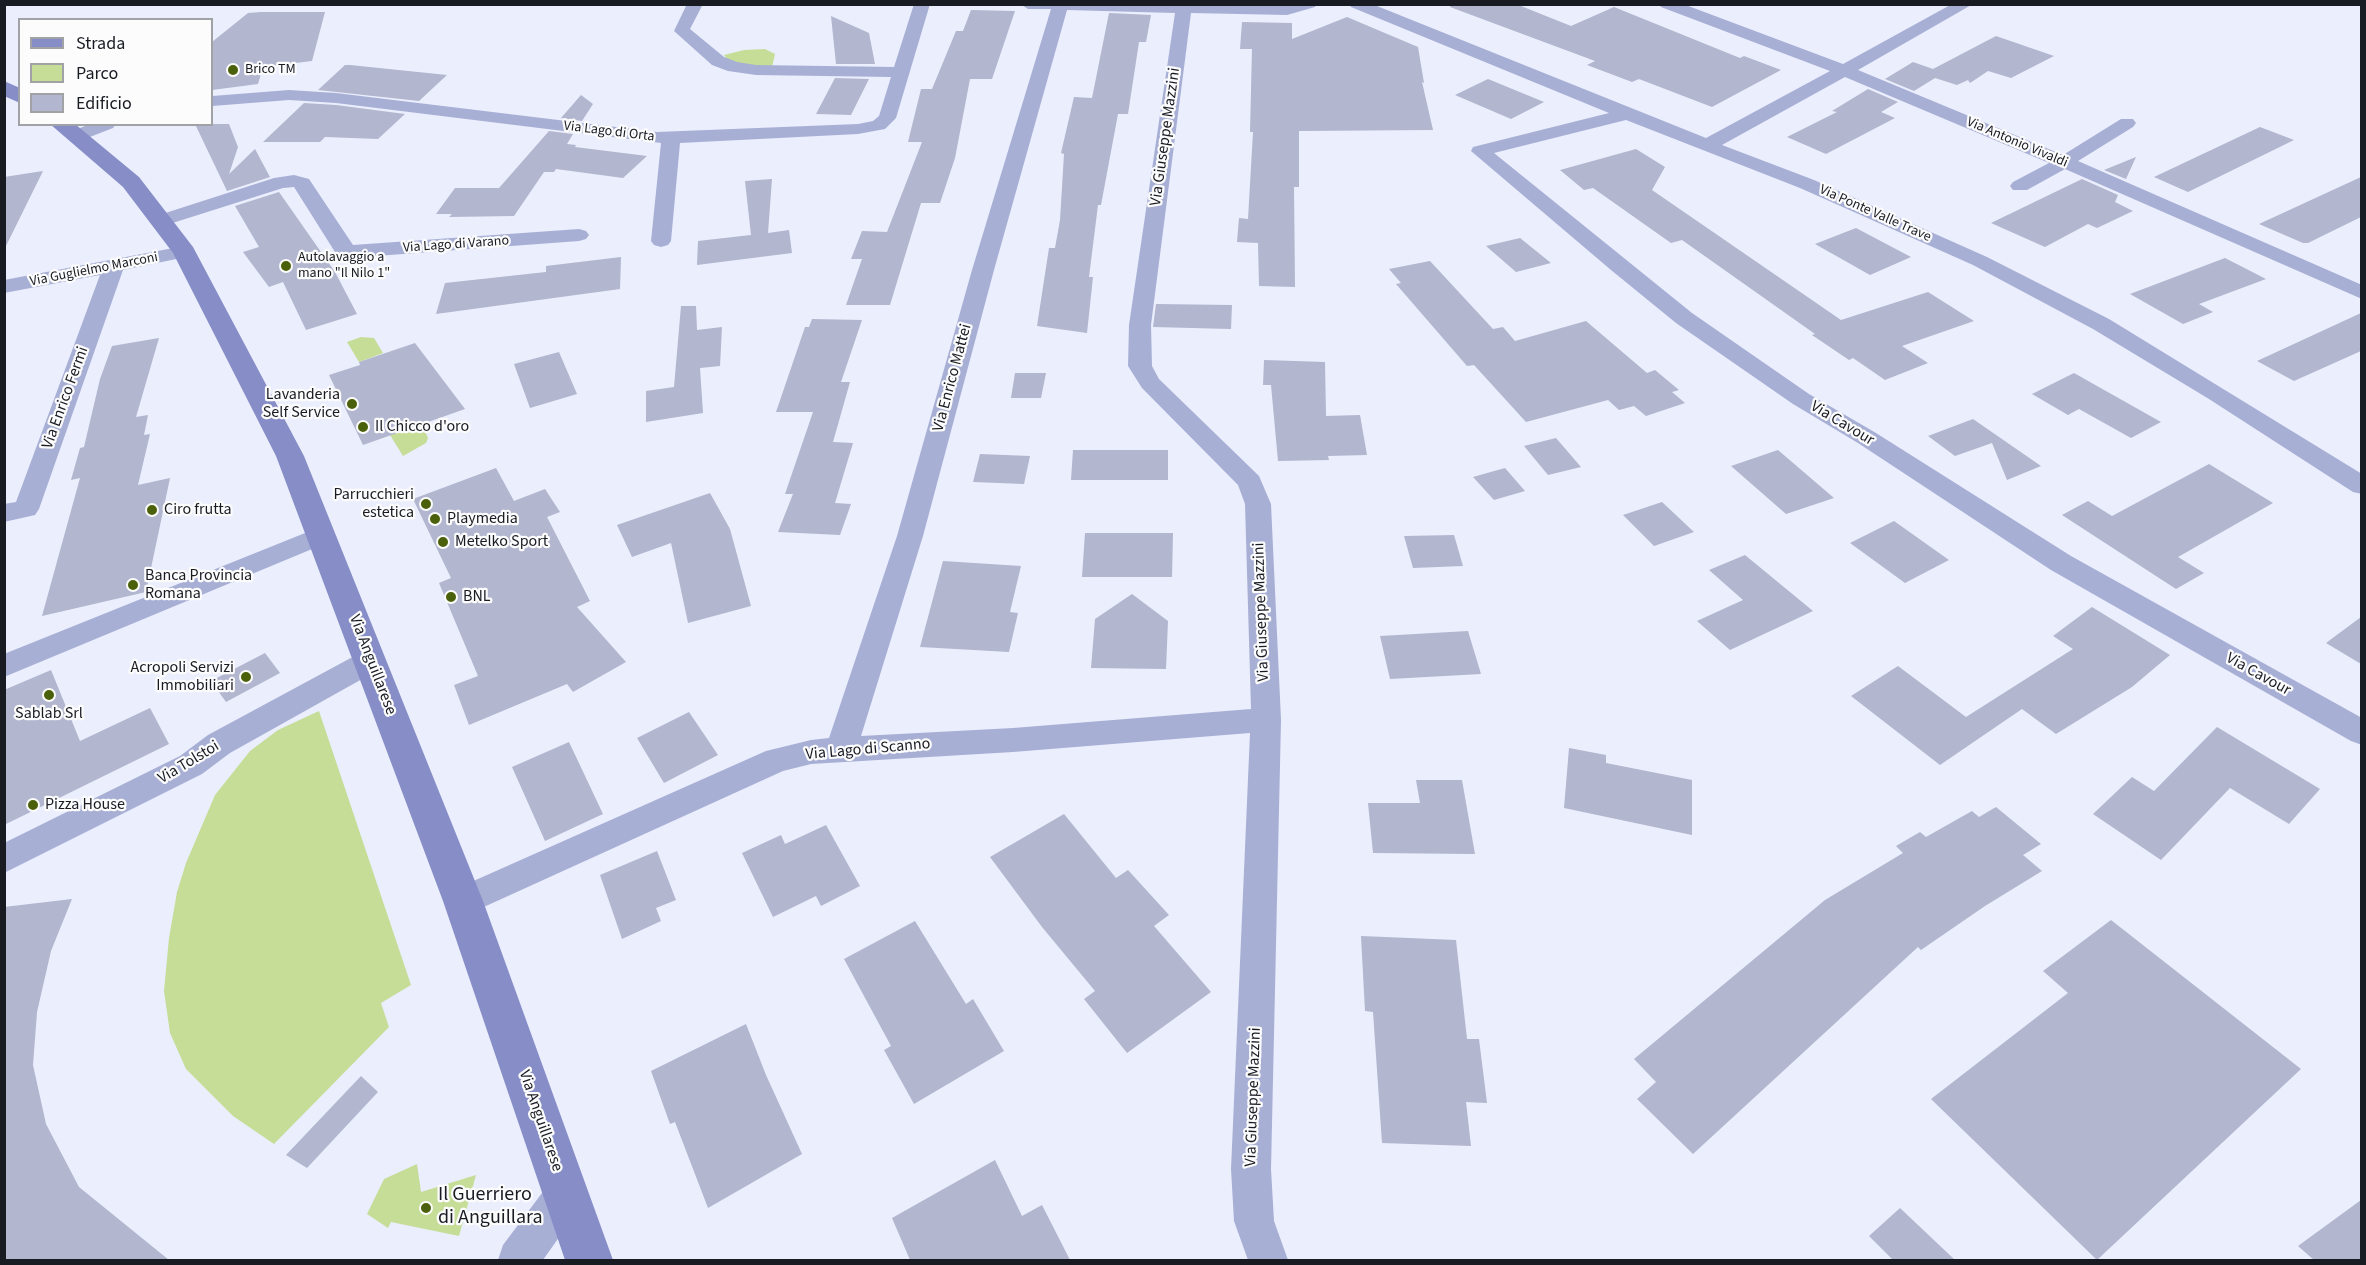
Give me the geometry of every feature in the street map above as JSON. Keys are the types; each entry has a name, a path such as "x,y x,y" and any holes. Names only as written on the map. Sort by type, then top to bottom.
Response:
{"main road":[{"path":"4,87 18,96"},
{"name":"Via Anguillarese","path":"81,128 131,182 184,252 290,456 464,901 589,1260"}],"street":[{"path":"695,4 682,31 718,61 734,67 756,70 902,72"},
{"name":"Via Lago di Orta","path":"213,101 289,95 336,98 671,139 870,127 887,118 922,4"},
{"path":"1028,4 1269,11 1304,6"},
{"name":"Via Antonio Vivaldi","path":"1667,4 1846,71 2064,162 2361,293"},
{"path":"1708,145 1965,4"},
{"name":"Via Enrico Mattei","path":"841,749 909,536 1060,6"},
{"name":"Via Ponte Valle Trave","path":"1371,6 1627,114 1807,184 1980,261 2093,320 2217,394 2361,486"},
{"name":"Via Giuseppe Mazzini","path":"1184,9 1140,325 1140,366 1150,383 1250,482 1258,504 1266,720 1251,1170 1254,1221 1268,1260"},
{"name":"Via Cavour","path":"1627,114 1480,151 1684,318 1801,399 1867,438 2061,563 2361,733"},
{"path":"2020,186 2127,123"},
{"path":"661,241 671,139"},
{"name":"Via Lago di Varano","path":"160,221 281,182 294,181 302,183 342,248 349,252 579,235"},
{"name":"Via Guglielmo Marconi","path":"4,287 184,252"},
{"name":"Via Enrico Fermi","path":"4,513 26,509 114,266"},
{"path":"4,666 320,536"},
{"name":"Via Tolstoi","path":"4,858 191,765 219,744 370,661"},
{"name":"Via Lago di Scanno","path":"464,901 777,760 811,752 1013,740 1266,720"},
{"path":"518,1260 565,1195"}],"green space":[{"path":"765,49 775,54 772,67 746,67 727,59 724,55 744,50"},
{"path":"361,337 374,338 383,353 359,362 347,342"},
{"path":"422,424 428,438 426,443 403,456 390,435"},
{"path":"319,711 411,985 381,1003 389,1027 274,1144 233,1116 186,1069 170,1033 164,991 169,938 177,892 186,863 215,795 250,751 278,730"},
{"path":"417,1164 421,1192 476,1175 459,1236 391,1222 388,1228 367,1214 384,1179"}],"building":[{"path":"1451,4 1516,4 1571,26 1614,7 1740,58 1744,56 1781,70 1712,107 1639,79 1632,82 1587,65 1595,61 1450,7"},
{"path":"971,10 1015,11 992,79 970,79 955,158 940,203 921,203 890,305 846,305 862,259 851,259 862,231 887,232 922,142 908,142 921,89 932,89 956,31 963,31"},
{"path":"325,12 312,61 263,67 258,84 213,90 213,41 248,13"},
{"path":"1109,13 1151,15 1146,42 1139,42 1128,114 1118,114 1101,205 1098,205 1089,277 1093,277 1087,333 1037,326 1049,248 1055,248 1060,220 1064,154 1061,153 1074,97 1092,98"},
{"path":"831,16 869,33 875,64 836,64"},
{"path":"1347,17 1418,47 1424,83 1422,82 1433,130 1299,131 1299,187 1294,187 1295,287 1259,286 1258,243 1237,242 1239,218 1248,219 1253,132 1250,132 1252,49 1240,49 1242,22 1292,23 1292,39"},
{"path":"1996,36 2054,56 2011,78 1988,71 1970,83 1968,80 1957,85 1935,78 1914,91 1885,79 1913,62 1933,69"},
{"path":"345,65 447,75 419,101 318,90"},
{"path":"835,78 869,79 851,115 816,114"},
{"path":"1488,79 1544,102 1511,119 1455,95"},
{"path":"1868,89 1898,102 1881,112 1895,118 1826,154 1787,137 1837,112 1832,111"},
{"path":"581,95 593,104 582,121 561,118"},
{"path":"304,103 405,114 378,139 325,137 320,142 263,142"},
{"path":"229,124 238,147 229,174 255,149 270,177 227,191 196,126"},
{"path":"2260,127 2294,140 2188,192 2154,177"},
{"path":"549,131 573,134 567,144 576,145 575,147 647,156 623,178 556,169 554,172 544,172 514,216 449,217 452,214 436,214 455,188 499,188"},
{"path":"1636,149 1665,167 1652,190 1841,320 1928,292 1974,321 1902,346 1928,363 1885,380 1853,358 1849,360 1812,335 1815,334 1682,240 1671,243 1593,188 1584,190 1560,170"},
{"path":"2136,157 2126,179 2104,170"},
{"path":"43,171 4,250 4,177"},
{"path":"2361,177 2361,217 2308,243 2303,243 2259,224"},
{"path":"772,179 768,233 789,230 792,253 697,265 698,241 751,235 745,181"},
{"path":"2082,179 2118,195 2115,202 2133,211 2097,228 2088,224 2045,247 1991,223"},
{"path":"279,192 335,272 357,314 306,330 283,282 269,287 243,252 259,247 235,206"},
{"path":"1856,228 1911,257 1870,275 1815,244"},
{"path":"1520,238 1551,263 1516,272 1486,246"},
{"path":"621,257 620,289 436,314 445,283 546,272 546,266"},
{"path":"2225,258 2266,279 2199,304 2213,312 2183,324 2130,294"},
{"path":"1430,261 1493,329 1503,327 1515,341 1586,321 1647,373 1655,370 1679,390 1672,392 1685,403 1646,416 1634,406 1619,410 1608,400 1526,422 1474,365 1467,366 1396,284 1401,283 1389,269"},
{"path":"1156,304 1232,305 1231,329 1153,327"},
{"path":"681,306 696,306 697,330 722,327 720,366 700,368 703,413 646,422 646,391 674,387"},
{"path":"2361,313 2361,351 2294,381 2257,361"},
{"path":"812,319 862,320 841,382 850,382 833,442 853,443 835,503 851,504 840,535 778,532 793,494 785,494 813,412 776,412 805,327 809,327"},
{"path":"159,338 136,417 148,415 144,435 150,434 138,485 170,478 146,592 42,616 80,478 71,480 80,448 84,447 100,379 112,346"},
{"path":"415,343 465,409 363,445 329,375"},
{"path":"559,352 577,394 530,408 514,364"},
{"path":"1264,360 1325,362 1326,416 1360,415 1367,455 1328,456 1329,460 1278,461 1271,385 1263,385"},
{"path":"1015,373 1046,373 1041,398 1011,398"},
{"path":"2074,373 2161,422 2131,438 2079,409 2068,415 2032,394"},
{"path":"1973,419 2041,466 2007,480 1992,443 1955,456 1928,436"},
{"path":"1556,438 1581,467 1548,475 1524,446"},
{"path":"1073,450 1168,450 1168,480 1071,480"},
{"path":"1778,450 1834,498 1786,514 1731,466"},
{"path":"980,454 1030,456 1024,484 973,482"},
{"path":"2209,464 2273,503 2178,557 2204,573 2176,589 2062,515 2088,501 2112,516"},
{"path":"496,468 514,501 545,489 560,512 547,517 590,601 577,607 626,662 573,692 567,684 469,725 454,685 478,676 439,583 451,578 413,499"},
{"path":"1505,468 1525,491 1494,500 1473,477"},
{"path":"710,493 730,529 751,606 688,623 671,543 632,557 617,525"},
{"path":"1662,502 1694,532 1654,546 1623,515"},
{"path":"1894,521 1949,560 1905,583 1850,543"},
{"path":"1085,533 1173,533 1172,577 1082,577"},
{"path":"1454,535 1463,566 1413,568 1404,536"},
{"path":"1745,555 1813,611 1730,650 1697,621 1743,600 1709,570"},
{"path":"943,561 1021,566 1010,612 1018,613 1009,652 920,647"},
{"path":"1132,594 1168,621 1166,669 1091,668 1095,619"},
{"path":"2092,607 2170,655 2132,687 2056,734 2022,709 1940,765 1851,696 1898,666 1966,717 2073,649 2053,636"},
{"path":"2361,617 2361,664 2326,643"},
{"path":"1468,631 1481,674 1390,679 1380,636"},
{"name":"Acropoli Servizi Immobiliari","path":"265,653 280,673 226,702 211,681"},
{"path":"51,670 80,741 150,708 169,744 4,825 4,690"},
{"path":"689,712 718,755 664,783 637,738"},
{"path":"2217,727 2320,789 2289,824 2230,788 2161,860 2093,814 2132,777 2154,791"},
{"path":"569,742 603,814 545,841 512,767"},
{"path":"1569,748 1606,755 1606,763 1692,780 1692,835 1564,808"},
{"path":"1416,780 1462,780 1475,854 1373,853 1368,803 1420,803"},
{"path":"1996,807 2041,844 2023,855 2042,871 1985,906 1921,950 1918,947 1693,1154 1637,1099 1656,1082 1634,1059 1825,900 1903,853 1896,846 1920,832 1926,837 1972,811 1979,817"},
{"path":"1064,814 1116,878 1128,870 1169,915 1154,926 1211,992 1127,1053 1084,999 1095,991 1042,927 990,857"},
{"path":"826,825 860,886 821,906 816,896 773,917 742,853 781,835 785,844"},
{"path":"657,851 676,900 656,908 661,921 622,939 600,875"},
{"path":"72,899 51,951 37,1012 33,1065 46,1124 79,1187 169,1260 4,1260 4,907"},
{"path":"2111,920 2301,1069 2097,1260 1931,1099 2068,993 2043,971"},
{"path":"915,921 966,1004 973,999 1004,1051 914,1104 884,1050 891,1046 844,959"},
{"path":"1361,936 1456,940 1467,1039 1479,1039 1487,1103 1466,1102 1471,1146 1382,1143 1373,1012 1365,1011"},
{"path":"746,1024 766,1075 802,1154 708,1208 675,1122 670,1124 651,1071"},
{"path":"361,1076 378,1092 307,1168 286,1155"},
{"path":"995,1160 1022,1216 1042,1205 1070,1260 910,1260 892,1218"},
{"path":"2361,1200 2361,1260 2314,1260 2298,1246"},
{"path":"1900,1208 1955,1260 1893,1260 1869,1236"}],"place":[{"name":"Brico TM","path":"233,70"},
{"name":"Autolavaggio a mano \"Il Nilo 1\"","path":"286,266"},
{"name":"Lavanderia Self Service","path":"352,404"},
{"name":"Il Chicco d'oro","path":"363,427"},
{"name":"Parrucchieri estetica","path":"426,504"},
{"name":"Ciro frutta","path":"152,510"},
{"name":"Playmedia","path":"435,519"},
{"name":"Metelko Sport","path":"443,542"},
{"name":"Banca Provincia Romana","path":"133,585"},
{"name":"BNL","path":"451,597"},
{"name":"Acropoli Servizi Immobiliari","path":"246,677"},
{"name":"Sablab Srl","path":"49,695"},
{"name":"Pizza House","path":"33,805"},
{"name":"Il Guerriero di Anguillara","path":"426,1208"}]}
